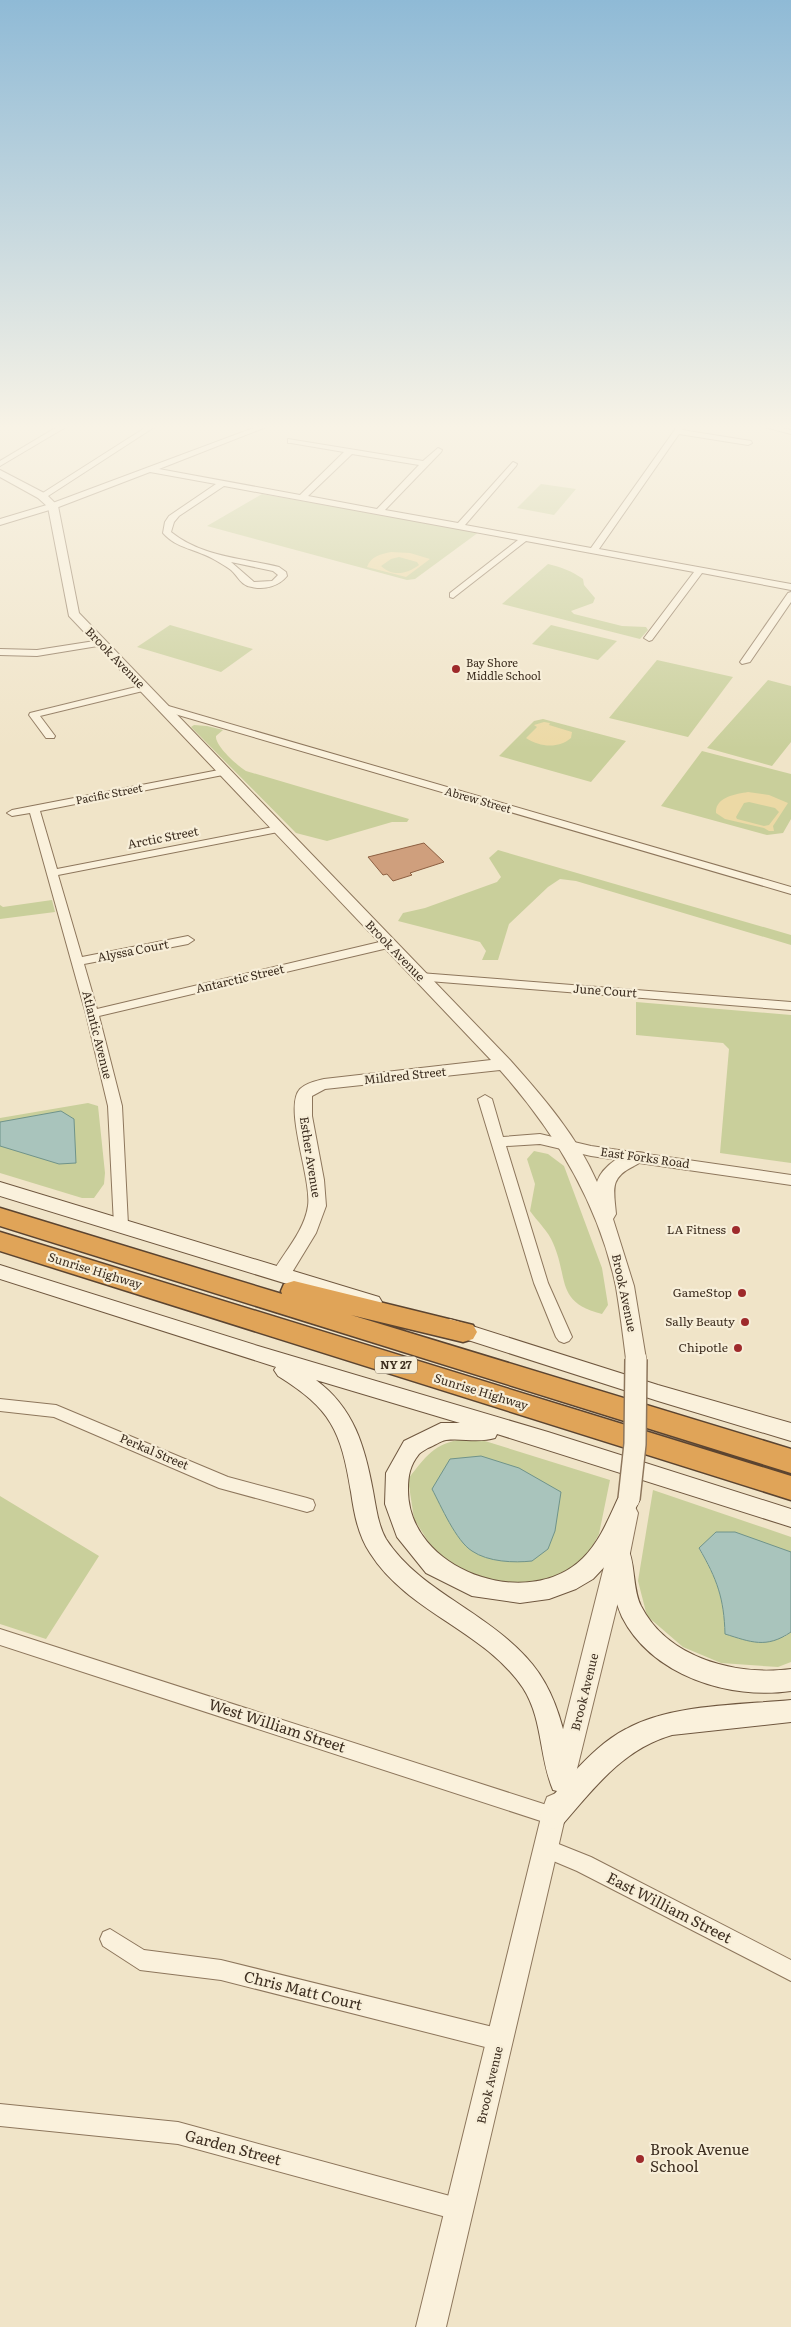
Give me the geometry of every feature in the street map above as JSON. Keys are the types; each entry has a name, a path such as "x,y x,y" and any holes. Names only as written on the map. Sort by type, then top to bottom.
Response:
{"highway":[{"name":"Sunrise Highway","path":"0,1217 791,1460"},
{"name":"Sunrise Highway","path":"0,1241 791,1488"},
{"path":"98,1247 209,1270 464,1332"}],"main road":[{"path":"0,1188 658,1393 791,1432"},
{"path":"0,1272 258,1354 548,1441 791,1518"},
{"path":"258,1354 313,1388 339,1414 349,1432 356,1454 369,1526 379,1546 393,1566 423,1592 503,1649 519,1664 531,1680 547,1713 562,1781"},
{"path":"548,1441 456,1429 439,1432 416,1443 407,1453 400,1467 394,1490 398,1516 411,1542 426,1559 443,1572 475,1587 508,1593 541,1591 570,1581 591,1566 602,1553 630,1498"},
{"path":"757,1507 791,1526"},
{"path":"619,1553 627,1598 632,1613 642,1627 669,1652 701,1670 735,1680 761,1683 791,1680"},
{"path":"553,1816 612,1751 633,1736 656,1726 672,1723 791,1711"}],"street":[{"name":"Brook Avenue","path":"58,533 73,614 504,1064 540,1105 569,1146 587,1179 608,1232 625,1286 636,1359 635,1444 630,1498 619,1553 553,1816 461,2210 431,2327"},
{"path":"167,533 174,540 185,546 213,555 276,570 282,572 283,576 275,583 253,584 246,582 235,569 213,555"},
{"path":"496,533 791,587"},
{"path":"593,551 606,533"},
{"path":"453,595 525,538"},
{"path":"649,638 700,570"},
{"path":"745,662 791,595"},
{"path":"0,652 50,652 101,643"},
{"path":"50,736 34,715 144,688"},
{"name":"Abrew Street","path":"164,708 791,891"},
{"name":"Pacific Street","path":"12,813 224,772"},
{"name":"Atlantic Avenue","path":"34,809 78,961 115,1106 121,1225"},
{"name":"Arctic Street","path":"53,873 278,829"},
{"name":"Alyssa Court","path":"78,961 188,940"},
{"name":"Antarctic Street","path":"92,1014 388,944"},
{"name":"June Court","path":"420,976 791,1006"},
{"name":"Mildred Street","path":"307,1092 324,1084 504,1064"},
{"name":"Esther Avenue","path":"281,1274 306,1233 317,1206 317,1191 303,1110 304,1097 307,1092"},
{"path":"485,1099 541,1283 564,1337"},
{"name":"East Forks Road","path":"498,1142 540,1140 791,1180"},
{"path":"608,1232 606,1179 614,1169 638,1157"},
{"name":"Perkal Street","path":"0,1405 56,1411 226,1483 307,1505"},
{"name":"West William Street","path":"0,1637 553,1816"},
{"name":"East William Street","path":"546,1848 584,1864 791,1971"},
{"name":"Chris Matt Court","path":"110,1939 140,1960 221,1970 501,2040"},
{"name":"Garden Street","path":"0,2115 178,2133 461,2210"}],"green space":[{"path":"231,533 478,533 415,579 407,580"},
{"path":"548,564 557,566 583,579 584,585 595,598 593,603 571,611 574,614 622,626 646,627 648,630 640,639 502,604"},
{"path":"170,625 253,649 221,672 137,647"},
{"path":"551,625 617,641 598,660 532,644"},
{"path":"657,660 733,677 688,737 609,718"},
{"path":"768,680 791,686 791,742 772,766 707,748"},
{"path":"543,719 626,741 591,782 499,756 534,721"},
{"path":"194,725 223,730 216,736 219,745 246,771 409,819 407,822 392,822 327,841 296,833 191,727"},
{"path":"702,751 791,774 791,819 783,833 767,835 661,806"},
{"path":"498,850 791,935 791,945 576,881 560,879 548,887 509,924 498,960 482,960 486,951 480,942 398,921 403,913 425,908 497,882 501,877 489,858"},
{"path":"52,900 55,912 0,919 0,905 3,907"},
{"path":"636,1002 791,1015 791,1163 720,1153 729,1049 723,1043 636,1035"},
{"path":"88,1103 98,1106 105,1173 104,1184 94,1198 82,1198 0,1173 0,1118"},
{"path":"534,1151 548,1154 564,1166 602,1268 608,1305 602,1314 587,1309 570,1296 551,1239 530,1211 535,1184 527,1159"},
{"path":"472,1437 610,1480 599,1534 587,1556 571,1572 527,1588 469,1578 438,1557 414,1519 408,1479 422,1461 434,1450 449,1442"},
{"path":"653,1490 791,1537 791,1552 699,1549 711,1570 718,1589 723,1610 725,1634 784,1637 791,1632 791,1662 778,1667 721,1663 683,1647 647,1616 638,1581"},
{"path":"0,1496 99,1556 46,1639 0,1624"}],"sand":[{"path":"391,552 410,553 430,559 406,577 367,567 374,558","holes":["399,557 417,562 419,565 400,573 390,572 381,566 391,559"]},
{"path":"544,722 572,732 571,738 566,742 549,746 526,738 537,727 534,725"},
{"path":"748,792 769,795 788,803 773,826 774,831 725,819 716,813 719,803 727,797","holes":["749,802 775,808 779,812 769,825 764,826 737,819 736,817 744,803"]}],"water":[{"path":"61,1111 74,1119 76,1163 59,1164 0,1146 0,1122"},
{"path":"481,1456 519,1468 561,1492 555,1531 548,1549 532,1561 501,1561 478,1555 472,1551 460,1539 432,1489 450,1459"},
{"path":"716,1532 735,1532 791,1552 791,1632 774,1641 766,1642 751,1641 725,1634 721,1599 715,1579 699,1548"}],"building":[{"path":"424,843 444,862 410,873 412,875 393,881 387,874 383,875 368,857"}],"place":[{"name":"Bay Shore Middle School","path":"456,669"},
{"name":"LA Fitness","path":"736,1230"},
{"name":"GameStop","path":"742,1293"},
{"name":"Sally Beauty","path":"745,1322"},
{"name":"Chipotle","path":"738,1348"},
{"name":"Brook Avenue School","path":"640,2159"}]}
